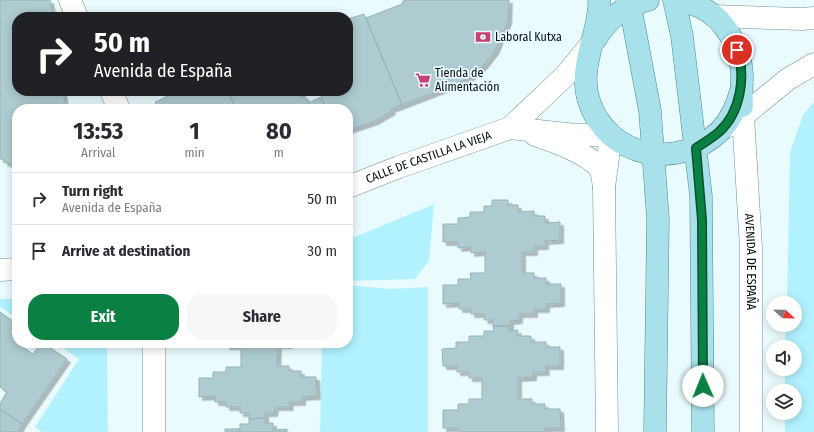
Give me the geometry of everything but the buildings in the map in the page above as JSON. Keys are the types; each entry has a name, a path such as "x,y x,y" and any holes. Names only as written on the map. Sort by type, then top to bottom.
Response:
{"main road":[{"name":"AVENIDA DE ESPAÑA","path":"599,0 592,43 586,62 585,82 589,102 598,120 611,135 630,148 653,154 675,154 696,148 720,131 736,105 741,91"},
{"path":"674,0 682,36 696,148 702,220 703,432"},
{"path":"679,0 704,8"},
{"name":"AVENIDA DE ESPAÑA","path":"592,43 602,28 615,15 635,2 650,111 658,219 655,432"},
{"name":"AVENIDA DE ESPAÑA","path":"704,8 725,28 734,42 740,58 743,116"}],"street":[{"path":"70,0 75,12"},
{"path":"704,8 802,19 814,18"},
{"name":"CALLE DE CASTILLA LA VIEJA","path":"353,185 399,167 510,128 566,75 592,43"},
{"path":"720,131 743,116 788,79 814,64"},
{"name":"AVENIDA DE ESPAÑA","path":"743,116 751,248 751,432"},
{"path":"510,128 558,142 588,159 600,170 604,188"},
{"name":"CALLE DE CASTILLA LA VIEJA","path":"510,128 576,135 611,135"},
{"path":"607,432 604,188 611,135"},
{"path":"0,270 12,269"},
{"path":"154,348 154,432"}],"shaded area":[{"path":"814,102 814,432 785,432 785,420 802,420 802,384 785,384 785,376 802,376 802,340 785,340 786,332 802,332 802,296 787,296 790,152 803,115"},
{"path":"434,204 429,261 415,279 353,281 353,238"},
{"path":"353,285 390,289 428,287 428,432 320,432 322,348 353,348"},
{"path":"0,299 12,299 12,315 0,307"},
{"path":"63,348 107,348 108,432 42,432 35,427 79,359"}],"place":[{"name":"Laboral Kutxa","path":"483,37"},
{"name":"Tienda de Alimentación","path":"423,80"}],"route":[{"path":"703,386 702,220 696,148 720,131 729,119 736,105 741,91 742,74 740,58 737,50"}]}
